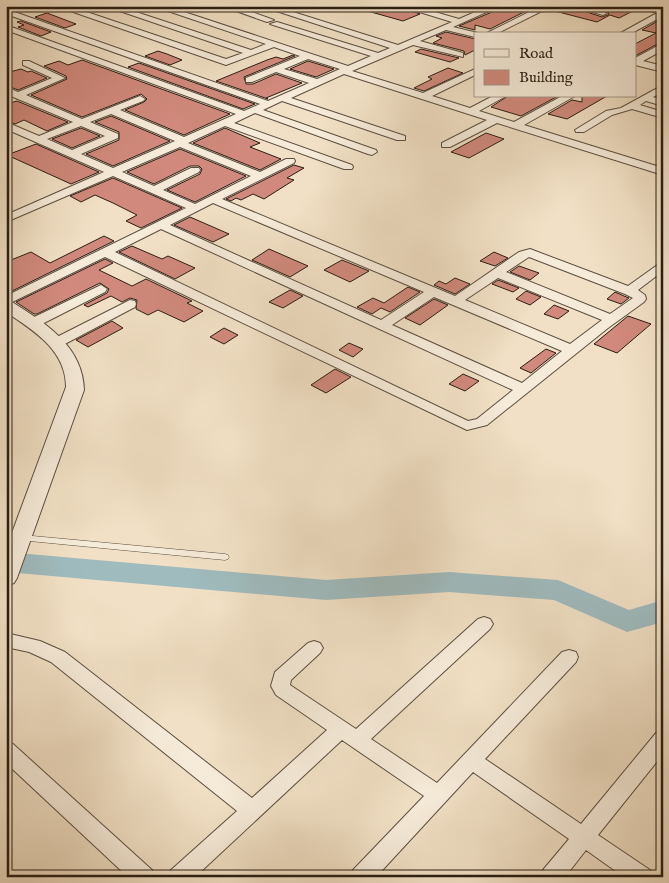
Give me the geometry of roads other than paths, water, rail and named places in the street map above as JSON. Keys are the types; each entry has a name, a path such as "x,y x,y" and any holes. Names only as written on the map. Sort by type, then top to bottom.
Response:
{"street":[{"path":"60,6 223,62 231,61 275,44"},
{"path":"109,6 252,53"},
{"path":"157,6 308,55 424,96 663,172"},
{"path":"226,6 379,56"},
{"path":"265,6 399,48"},
{"path":"404,6 461,22"},
{"path":"463,6 484,12"},
{"path":"6,219 317,82 496,6"},
{"path":"493,32 548,6"},
{"path":"575,6 603,13"},
{"path":"638,6 663,13"},
{"path":"104,21 142,8"},
{"path":"6,11 268,104"},
{"path":"627,32 663,13"},
{"path":"223,27 256,16"},
{"path":"6,27 244,114"},
{"path":"446,28 474,36"},
{"path":"413,42 460,55"},
{"path":"636,61 663,46"},
{"path":"249,80 308,55"},
{"path":"636,62 663,70"},
{"path":"18,95 60,78 26,64"},
{"path":"276,69 317,82"},
{"path":"424,96 474,72"},
{"path":"580,130 609,112 624,110 663,88"},
{"path":"6,90 114,136 72,154"},
{"path":"282,98 400,138"},
{"path":"472,111 497,98"},
{"path":"516,125 566,98"},
{"path":"646,98 663,103"},
{"path":"39,139 140,99"},
{"path":"632,106 663,115"},
{"path":"111,110 261,176"},
{"path":"255,110 372,152"},
{"path":"446,145 496,119"},
{"path":"225,123 348,167"},
{"path":"6,125 195,208"},
{"path":"6,301 290,161"},
{"path":"154,190 195,170"},
{"path":"213,199 572,350"},
{"path":"161,225 523,389"},
{"path":"105,252 467,426 482,422 640,298 639,295 530,253 523,255 456,302"},
{"path":"629,291 663,265"},
{"path":"496,273 612,319"},
{"path":"33,323 101,289"},
{"path":"382,325 433,292"},
{"path":"56,343 130,304"},
{"path":"6,305 33,323 56,343 73,367 75,390 7,576"},
{"path":"179,877 252,810 349,735 484,624"},
{"path":"6,640 42,647 58,656 252,810"},
{"path":"314,648 282,677 280,686 439,795"},
{"path":"361,877 570,657"},
{"path":"552,877 663,740"},
{"path":"6,750 144,877"},
{"path":"472,760 642,877"}],"lane":[{"path":"19,540 225,557"}],"waterway":[{"path":"6,562 326,590 449,582 558,590 627,621 663,611"}]}
